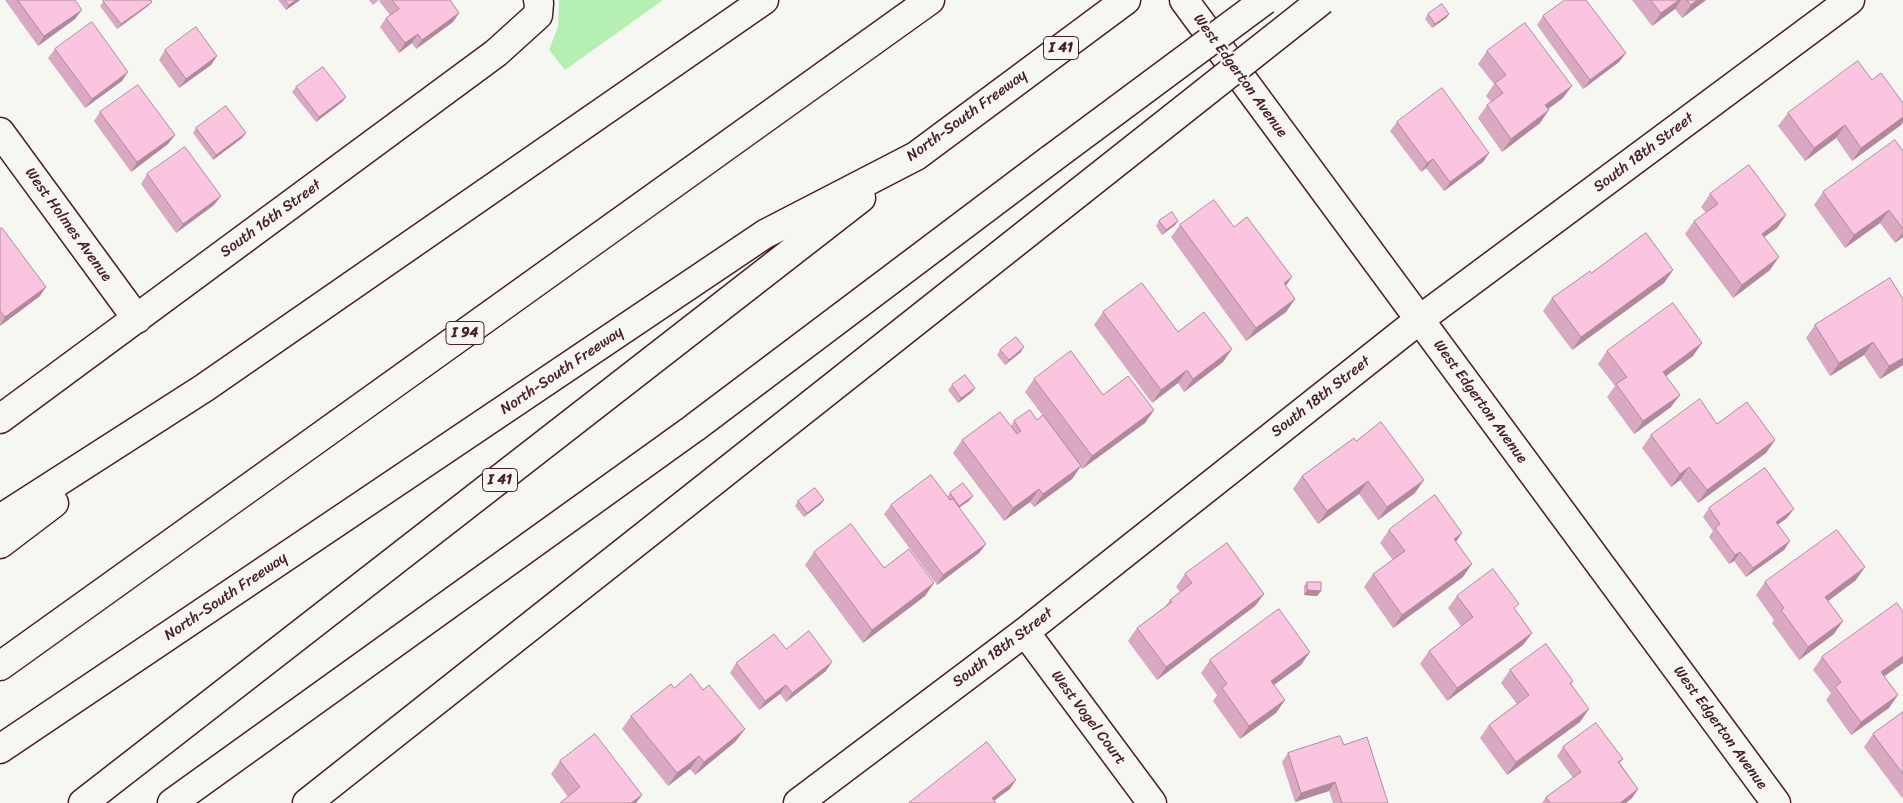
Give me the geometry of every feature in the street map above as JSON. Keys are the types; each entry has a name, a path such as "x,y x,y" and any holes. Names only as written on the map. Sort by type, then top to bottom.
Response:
{"main road":[{"path":"0,519 204,388 764,0"},
{"name":"I 94","path":"0,666 930,0"},
{"name":"North-South Freeway","path":"0,749 765,234 916,156 1126,0"},
{"name":"West Edgerton Avenue","path":"1184,0 1776,803"},
{"path":"172,803 694,428 1265,0"},
{"path":"307,803 1322,0"},
{"name":"South 18th Street","path":"798,803 1025,632 1419,320 1850,0"},
{"name":"South 16th Street","path":"0,419 496,54 538,7"},
{"name":"West Holmes Avenue","path":"0,132 137,318"},
{"name":"I 41","path":"83,803 916,156"},
{"path":"0,544 204,388"},
{"name":"West Vogel Court","path":"1025,632 1152,803"}],"green space":[{"path":"559,0 663,0 565,70 549,50 558,27"}],"building":[{"path":"18,0 75,0 82,10 44,36"},
{"path":"150,0 152,2 121,24 103,1"},
{"path":"285,0 296,0 289,5"},
{"path":"392,0 450,0 459,13 422,40 418,34 405,43 386,18 399,9"},
{"path":"1565,0 1586,0 1626,53 1590,80 1543,16"},
{"path":"1651,0 1679,0 1661,13"},
{"path":"1687,0 1697,0 1691,5"},
{"path":"1442,4 1449,14 1435,24 1428,14"},
{"path":"92,22 128,72 92,99 55,49"},
{"path":"1525,23 1572,86 1545,105 1549,110 1511,139 1487,105 1503,93 1495,83 1506,75 1487,51"},
{"path":"196,27 217,56 186,79 165,50"},
{"path":"1858,61 1872,80 1881,73 1903,103 1903,117 1861,148 1845,125 1814,148 1788,113"},
{"path":"323,67 346,97 319,117 296,87"},
{"path":"138,85 175,135 137,162 100,112"},
{"path":"1442,88 1489,153 1450,182 1433,159 1427,163 1397,122"},
{"path":"226,106 246,133 216,155 196,128"},
{"path":"1895,140 1903,151 1903,229 1889,210 1854,235 1823,192"},
{"path":"185,147 221,196 183,224 147,174"},
{"path":"1749,165 1786,215 1762,234 1779,257 1742,285 1694,221 1718,204 1710,194"},
{"path":"1214,200 1234,227 1247,217 1292,277 1284,283 1295,299 1256,328 1180,225"},
{"path":"1172,212 1178,221 1166,230 1159,221"},
{"path":"2,228 46,287 5,317 0,311 0,229"},
{"path":"1646,233 1673,270 1581,337 1552,298 1590,271 1591,273"},
{"path":"1890,278 1903,299 1903,358 1889,366 1873,342 1839,363 1815,325"},
{"path":"1142,283 1178,332 1204,312 1232,349 1193,379 1187,370 1161,390 1103,312"},
{"path":"1673,303 1702,343 1663,372 1680,395 1643,421 1616,384 1627,377 1607,351"},
{"path":"1016,337 1024,347 1009,360 1000,350"},
{"path":"1071,351 1103,395 1128,376 1154,410 1092,456 1034,379"},
{"path":"965,375 975,388 961,398 952,385"},
{"path":"1700,399 1717,424 1747,402 1775,440 1707,490 1689,467 1680,474 1651,435"},
{"path":"1030,410 1037,420 1043,415 1081,466 1043,494 1039,489 1013,508 962,440 1000,412 1017,434 1021,431 1014,421"},
{"path":"1381,422 1424,480 1387,507 1368,481 1327,511 1302,476 1354,438 1356,441"},
{"path":"1765,468 1794,509 1776,522 1790,541 1753,568 1740,552 1735,555 1715,528 1720,524 1709,508"},
{"path":"931,475 950,500 953,499 986,544 943,575 891,505"},
{"path":"963,483 973,496 959,506 950,493"},
{"path":"815,488 824,500 807,513 798,501"},
{"path":"1435,495 1462,533 1454,539 1472,564 1402,615 1373,574 1405,551 1389,530"},
{"path":"851,524 884,568 909,549 934,583 872,630 814,552"},
{"path":"1837,530 1865,567 1825,597 1843,621 1808,647 1781,610 1784,608 1765,582"},
{"path":"1227,543 1264,594 1166,667 1137,628 1172,602 1170,600 1192,583 1185,574"},
{"path":"1493,569 1519,604 1514,608 1532,633 1457,688 1429,651 1473,617 1457,596"},
{"path":"1307,582 1321,582 1321,591 1308,590"},
{"path":"1897,603 1903,612 1903,656 1881,672 1898,695 1861,722 1835,687 1841,682 1822,657"},
{"path":"1279,609 1310,652 1271,681 1285,700 1249,726 1222,688 1227,684 1210,660"},
{"path":"809,631 832,662 792,693 786,685 765,701 736,663 774,634 786,649"},
{"path":"1546,644 1573,681 1570,683 1589,709 1516,762 1489,725 1529,695 1510,670"},
{"path":"691,674 703,690 709,685 745,729 704,762 699,756 677,773 631,716 671,684 674,688"},
{"path":"1903,712 1903,774 1873,734"},
{"path":"1596,723 1623,759 1618,762 1638,789 1620,803 1550,803 1546,797 1581,772 1563,747"},
{"path":"595,734 642,795 631,803 560,803 580,787 560,761"},
{"path":"1340,736 1344,745 1367,737 1388,803 1342,803 1335,782 1301,793 1288,753"},
{"path":"987,742 1016,780 992,798 996,803 909,803"}]}
